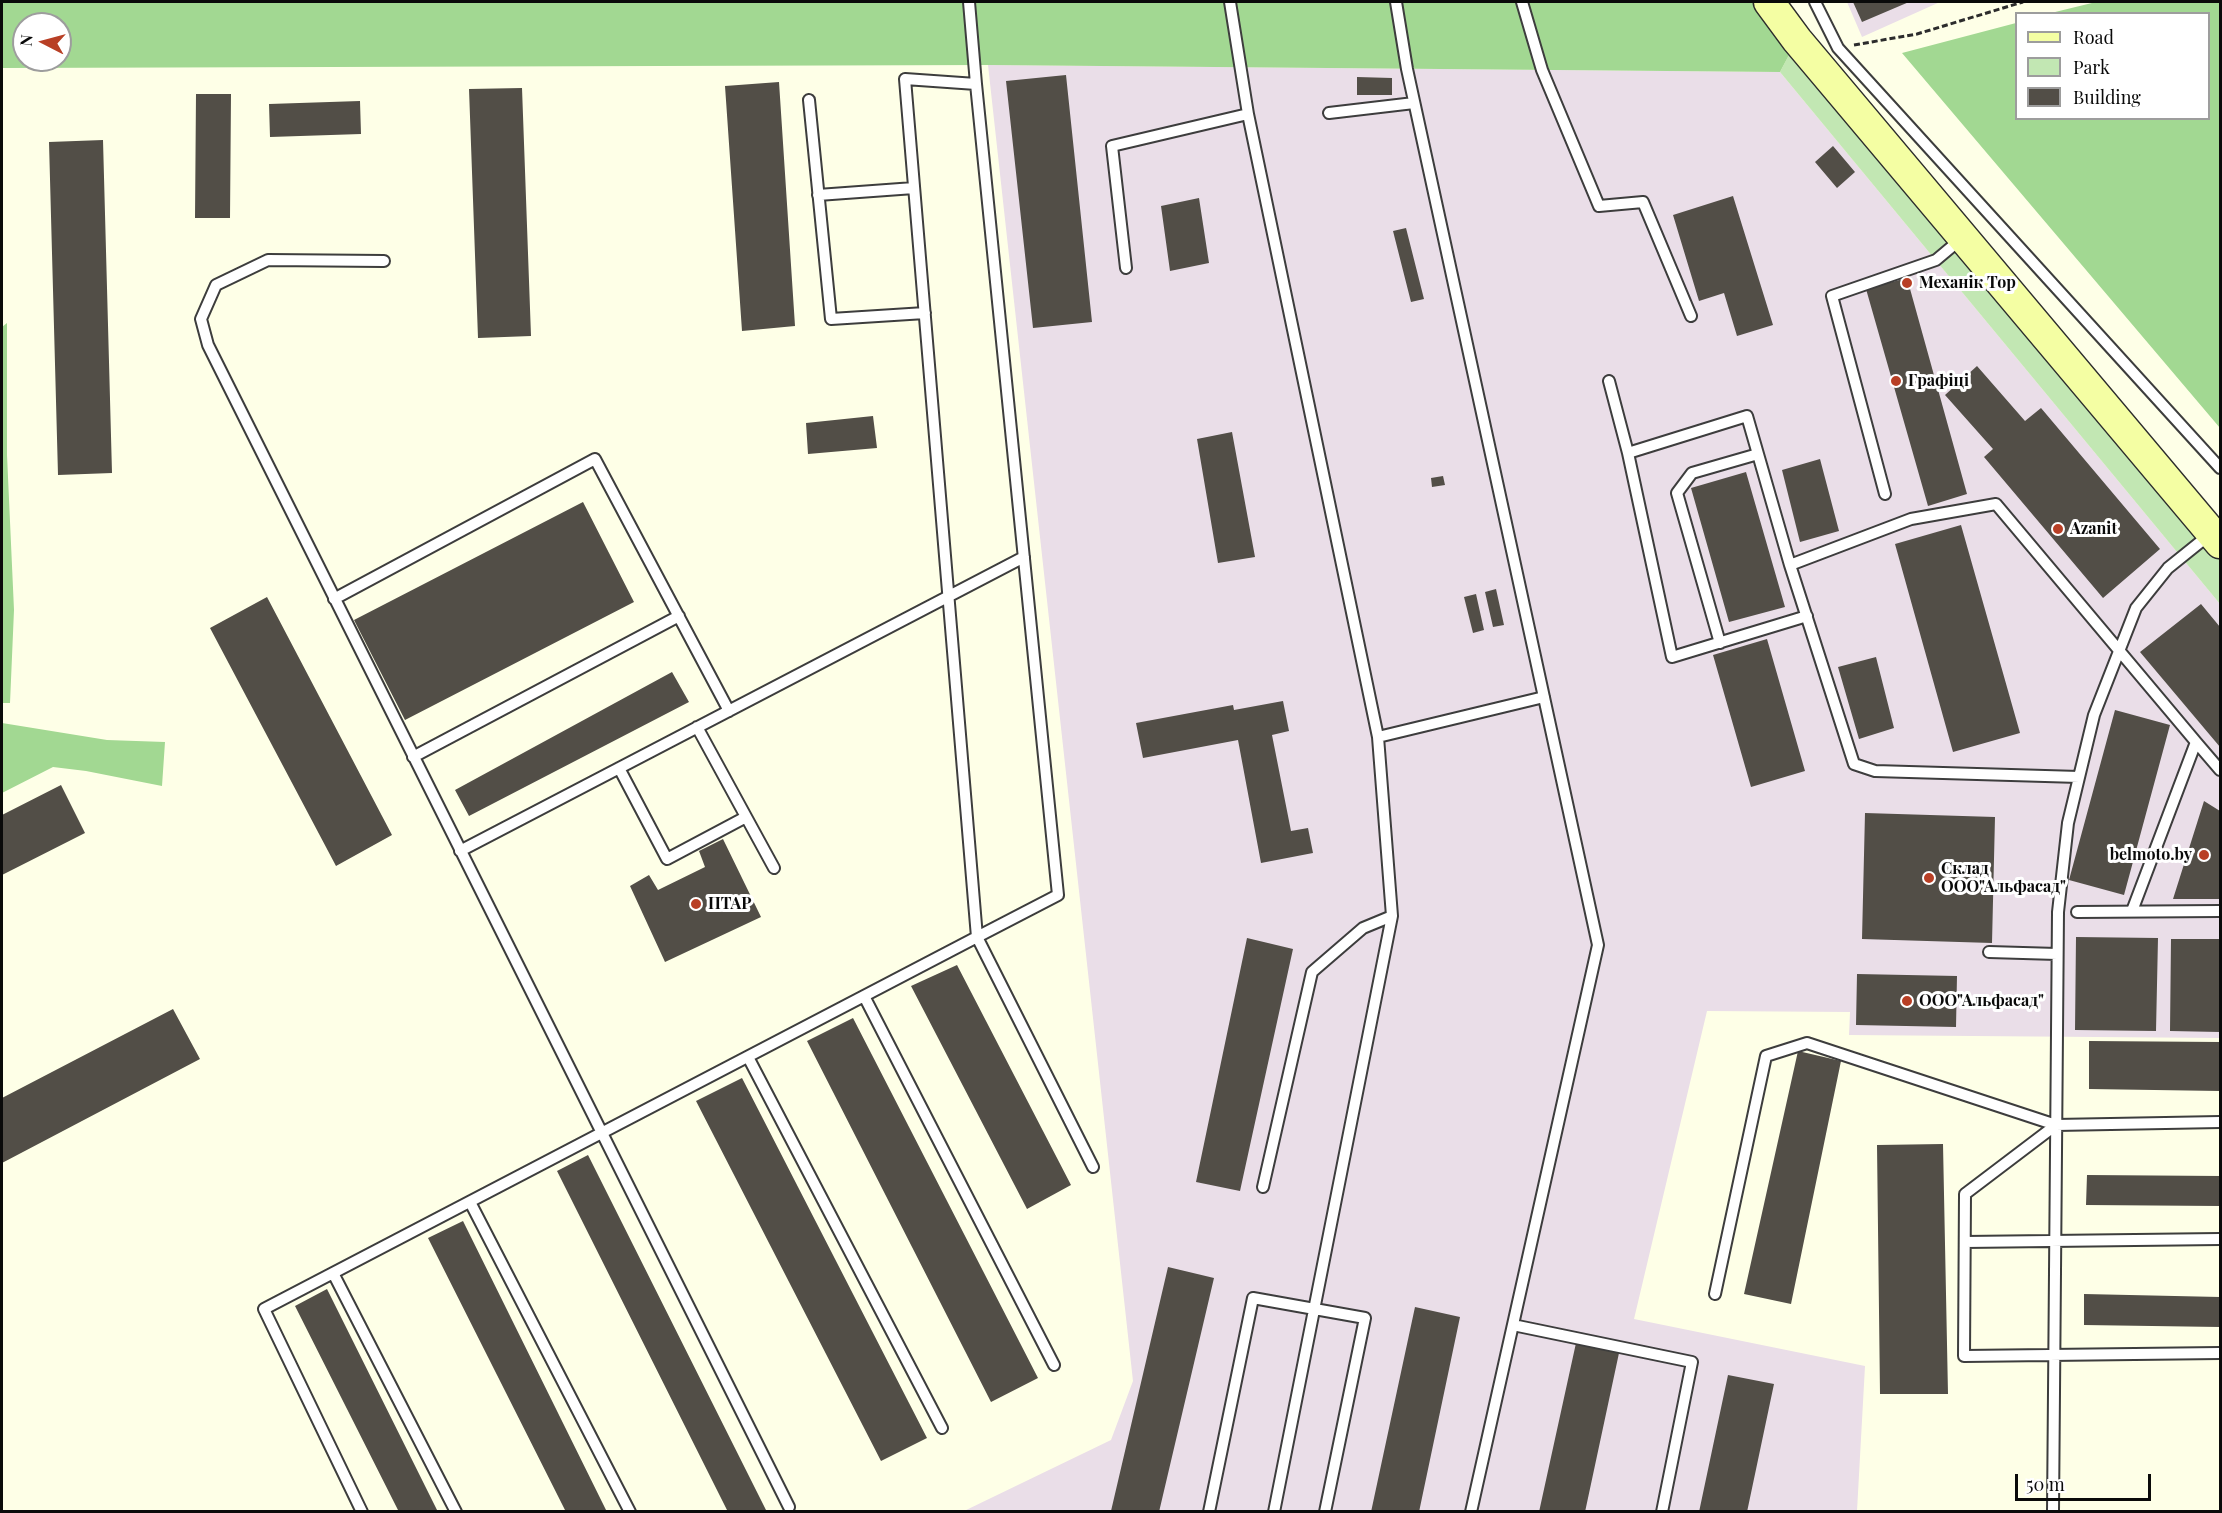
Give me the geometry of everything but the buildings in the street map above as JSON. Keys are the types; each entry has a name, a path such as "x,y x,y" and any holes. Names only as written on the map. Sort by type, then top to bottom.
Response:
{"main road":[{"path":"1769,2 1797,40 2216,538"}],"lane":[{"path":"362,1512 264,1309 1058,895 969,2"},
{"path":"1230,2 1248,114 1378,736 1392,916 1274,1512"},
{"path":"1396,2 1414,104 1598,945 1471,1512"},
{"path":"1522,2 1542,70 1599,206 1643,202 1691,316"},
{"path":"1815,2 1838,48 2220,468"},
{"path":"976,84 905,80 977,937 1093,1167"},
{"path":"809,100 831,318 925,313"},
{"path":"1329,113 1414,104"},
{"path":"1126,268 1112,146 1248,114"},
{"path":"818,195 914,188"},
{"path":"1885,494 1832,296 1936,260 1963,237"},
{"path":"384,261 268,260 216,285 201,319 208,345 789,1507"},
{"path":"1609,381 1628,453 1672,657 1807,616"},
{"path":"1628,453 1747,416 1790,565 1854,764 1875,771 2079,777"},
{"path":"1720,643 1677,493 1692,473 1758,454"},
{"path":"334,599 595,459 729,711"},
{"path":"1790,565 1911,519 1995,504 2220,770"},
{"path":"2053,1512 2057,954 2058,912 2068,823 2094,715 2136,608 2168,568 2216,538"},
{"path":"460,851 1024,557"},
{"path":"413,757 679,616"},
{"path":"1378,736 1544,697"},
{"path":"697,727 774,868"},
{"path":"2132,911 2196,742"},
{"path":"619,768 667,859 746,817"},
{"path":"2077,912 2220,911"},
{"path":"1263,1187 1312,972 1363,928 1392,916"},
{"path":"1989,952 2057,954"},
{"path":"864,996 1054,1365"},
{"path":"1715,1294 1766,1056 1807,1043 2056,1125 2220,1122"},
{"path":"748,1057 942,1428"},
{"path":"2056,1125 1965,1194 1964,1356 2055,1353 2220,1353"},
{"path":"470,1202 630,1512"},
{"path":"1965,1242 2056,1239 2220,1239"},
{"path":"333,1273 456,1512"},
{"path":"1209,1512 1252,1298 1365,1318 1325,1512"},
{"path":"1513,1325 1692,1362 1662,1512"}],"path":[{"path":"1838,48 1917,34 2023,2"}],"shaded area":[{"path":"1847,2 1940,2 1862,37"},
{"path":"988,65 1780,72 2220,604 2220,1038 1849,1035 1850,1012 1707,1011 1634,1319 1865,1366 1857,1511 962,1512 1111,1440 1133,1381"}],"green space":[{"path":"2,2 1769,2 1797,40 1780,72 988,65 72,68 72,12 12,12 12,68 2,68"},
{"path":"2096,2 2220,2 2220,428 1902,53 2015,23 2015,120 2210,120 2210,12 2055,12"},
{"path":"1797,40 2220,543 2220,604 1780,72"},
{"path":"7,323 7,455 14,610 10,703 2,703 2,327"},
{"path":"2,723 107,740 165,742 162,786 53,767 2,793"}],"place":[{"name":"Механік Тор","path":"1907,283"},
{"name":"Графіці","path":"1896,381"},
{"name":"Azanit","path":"2058,529"},
{"name":"belmoto.by","path":"2204,855"},
{"name":"Склад ООО\"Альфасад\"","path":"1929,878"},
{"name":"ПТАР","path":"696,904"},
{"name":"ООО\"Альфасад\"","path":"1907,1001"}]}
